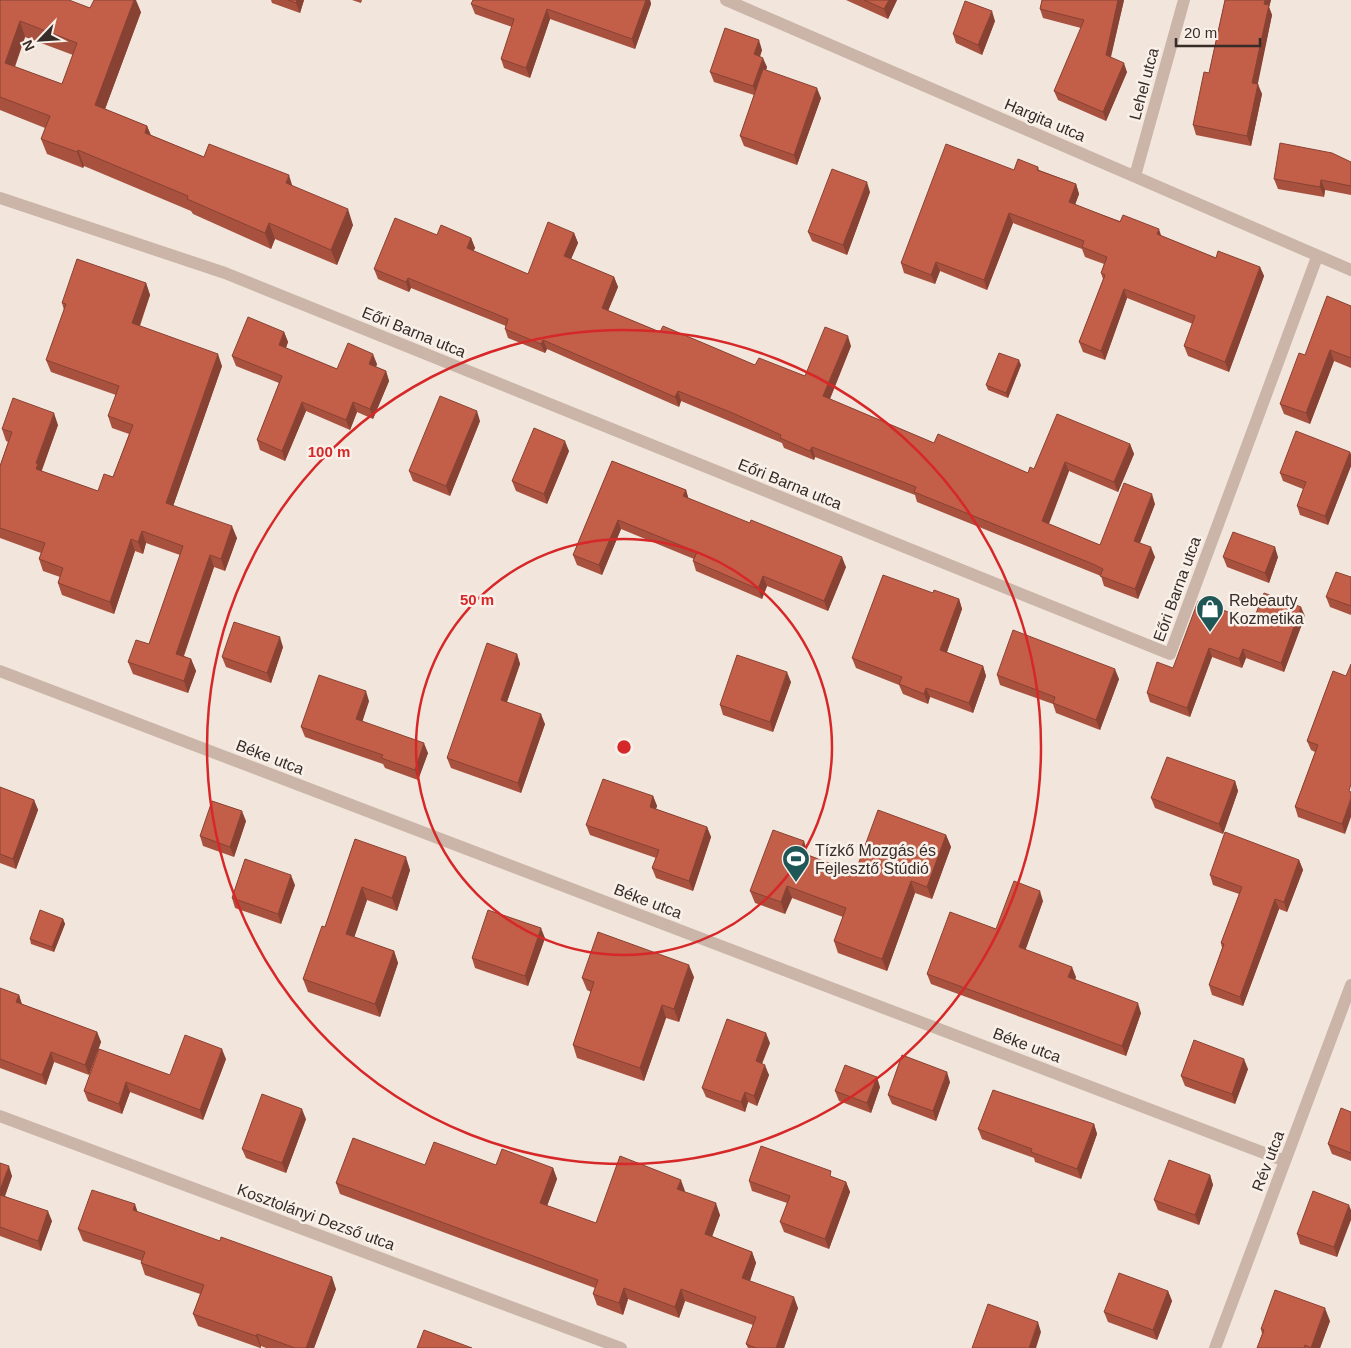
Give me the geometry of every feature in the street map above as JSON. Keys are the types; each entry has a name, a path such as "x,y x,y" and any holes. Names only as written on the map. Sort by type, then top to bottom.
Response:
{"street":[{"name":"Hargita utca","path":"726,0 1135,176 1317,257 1351,270"},
{"name":"Lehel utca","path":"1135,176 1184,0"},
{"name":"Eőri Barna utca","path":"0,198 225,273 1170,654 1317,257"},
{"name":"Béke utca","path":"0,671 1285,1161"},
{"name":"Rév utca","path":"1215,1348 1351,985"},
{"name":"Kosztolányi Dezső utca","path":"0,1116 621,1348"}],"building":[{"path":"0,0 69,0 90,8 94,0 134,0 95,105 147,126 145,133 204,157 209,144 289,175 286,183 348,209 331,250 269,223 265,233 187,199 188,196 78,150 77,152 41,139 50,116 0,97","holes":["20,21 77,43 62,84 5,63"]},
{"path":"473,0 646,0 632,39 547,9 526,68 501,59 514,19 471,4"},
{"path":"864,0 889,0 884,9"},
{"path":"1042,0 1118,0 1106,55 1124,63 1103,112 1054,91 1084,20 1040,9"},
{"path":"1225,0 1265,0 1264,4 1269,5 1252,83 1258,84 1247,136 1193,125 1204,72 1209,73"},
{"path":"965,1 992,11 978,45 953,34"},
{"path":"725,28 759,40 754,54 763,58 753,86 710,72"},
{"path":"763,69 817,88 794,155 740,136"},
{"path":"1280,143 1332,153 1351,162 1351,186 1321,180 1320,187 1274,179"},
{"path":"946,144 1014,170 1018,159 1038,167 1037,170 1076,184 1069,202 1120,222 1123,215 1159,229 1157,234 1216,258 1218,251 1260,267 1225,362 1184,346 1195,316 1124,289 1101,351 1079,342 1105,275 1101,273 1107,257 1082,247 1084,241 1009,213 984,280 936,262 931,275 901,263"},
{"path":"832,169 867,182 843,245 808,232"},
{"path":"395,218 437,235 441,225 471,238 467,248 528,274 548,222 574,233 564,256 614,277 602,308 660,332 663,326 755,365 759,358 805,376 825,327 848,336 823,396 934,443 938,434 1028,473 1030,467 1034,469 1057,414 1130,444 1114,482 1065,462 1042,521 1100,545 1124,483 1152,494 1134,541 1151,547 1135,589 1100,576 1103,569 1093,564 914,492 916,487 812,447 810,451 780,438 781,435 735,414 678,391 675,397 543,340 541,344 505,329 508,319 408,278 406,282 374,269"},
{"path":"77,259 146,283 132,323 218,354 166,503 232,526 221,559 210,555 176,654 191,659 184,681 128,662 136,640 149,644 183,546 142,531 138,542 131,539 110,602 58,583 63,568 39,559 45,543 0,528 0,466 12,432 2,429 13,398 54,413 36,463 38,464 36,469 98,491 104,474 113,477 133,425 108,416 119,386 46,360 66,304 62,303"},
{"path":"1327,296 1351,306 1351,358 1330,350 1306,413 1280,404 1299,353 1305,355"},
{"path":"248,317 284,332 279,345 337,369 348,343 373,354 369,364 386,371 370,409 353,402 346,420 302,402 282,451 257,440 282,376 232,356"},
{"path":"999,353 1019,360 1006,393 986,385"},
{"path":"440,396 477,411 446,486 409,471"},
{"path":"534,428 565,441 544,494 512,481"},
{"path":"1296,431 1350,452 1325,516 1297,506 1306,482 1280,473"},
{"path":"612,461 686,490 683,496 750,523 751,520 842,557 824,601 763,576 758,589 693,561 697,552 618,520 599,565 573,555"},
{"path":"1233,532 1275,547 1265,573 1223,557"},
{"path":"1336,572 1351,577 1351,606 1326,597"},
{"path":"883,575 933,593 934,590 959,599 940,650 983,666 969,703 926,688 924,694 899,684 902,677 852,658"},
{"path":"1264,593 1301,607 1281,663 1243,649 1239,659 1209,648 1187,708 1147,693 1157,662 1173,668 1198,601 1253,621"},
{"path":"234,622 280,637 267,673 222,657"},
{"path":"1013,630 1115,669 1096,720 1053,703 1055,697 997,675"},
{"path":"487,643 517,654 501,700 541,714 518,783 447,758"},
{"path":"737,655 787,672 770,722 720,705"},
{"path":"1351,664 1351,784 1349,791 1351,792 1351,798 1342,824 1295,807 1318,745 1307,741 1333,671 1346,676"},
{"path":"319,675 366,691 356,719 424,743 415,770 381,758 383,755 301,727"},
{"path":"1167,757 1235,781 1219,824 1151,798"},
{"path":"603,779 653,796 650,807 707,827 689,881 652,868 659,850 586,825"},
{"path":"0,787 34,800 13,859 0,854"},
{"path":"212,801 242,811 230,847 200,836"},
{"path":"878,810 946,835 927,887 911,881 882,959 834,941 846,908 787,886 781,902 750,891 773,830 804,841 800,852 855,873"},
{"path":"1225,832 1299,860 1284,902 1275,899 1240,997 1209,985 1224,944 1221,943 1242,887 1210,875"},
{"path":"355,839 406,857 392,898 362,887 346,934 394,951 375,1004 303,979 322,926 325,927"},
{"path":"245,859 291,875 278,914 232,898"},
{"path":"1014,881 1040,891 1019,947 1072,967 1068,977 1138,1003 1122,1046 927,974 950,912 996,929"},
{"path":"40,910 63,919 52,947 30,939"},
{"path":"488,910 541,928 525,976 472,958"},
{"path":"598,932 689,965 674,1009 662,1005 640,1068 573,1045 594,982 582,978"},
{"path":"0,988 19,995 16,1002 97,1032 85,1065 51,1052 42,1075 0,1059"},
{"path":"727,1019 766,1033 756,1061 765,1065 754,1096 745,1092 741,1102 702,1088"},
{"path":"185,1035 222,1049 200,1110 126,1082 119,1104 84,1091 99,1049 170,1075"},
{"path":"1194,1040 1244,1059 1232,1094 1181,1076"},
{"path":"902,1055 947,1072 933,1111 888,1095"},
{"path":"845,1065 877,1077 867,1103 835,1091"},
{"path":"993,1090 1094,1124 1077,1169 1031,1152 1032,1149 978,1129"},
{"path":"262,1094 302,1109 282,1163 242,1149"},
{"path":"1341,1108 1351,1112 1351,1153 1328,1144"},
{"path":"353,1138 425,1165 434,1142 496,1165 502,1149 553,1168 540,1203 596,1223 620,1156 681,1180 677,1189 716,1203 705,1234 752,1252 742,1278 794,1297 776,1348 756,1348 746,1344 756,1317 681,1289 675,1307 624,1288 619,1303 593,1294 598,1280 336,1183"},
{"path":"761,1146 831,1171 830,1176 846,1182 825,1239 780,1222 790,1196 749,1181"},
{"path":"1169,1160 1210,1175 1195,1215 1154,1200"},
{"path":"0,1163 9,1166 0,1190"},
{"path":"92,1190 135,1204 133,1210 220,1241 221,1237 332,1277 306,1348 295,1348 193,1314 204,1285 141,1263 145,1252 78,1229"},
{"path":"1313,1191 1349,1205 1334,1247 1297,1234"},
{"path":"0,1195 48,1211 38,1241 0,1227"},
{"path":"1119,1273 1168,1291 1153,1330 1104,1312"},
{"path":"1275,1290 1325,1308 1311,1348 1305,1345 1304,1348 1257,1348 1264,1330 1261,1329"},
{"path":"988,1304 1038,1322 1029,1348 972,1348"},
{"path":"424,1330 472,1348 417,1348"}],"place":[{"name":"Rebeauty Kozmetika","path":"1210,633"},
{"name":"Tízkő Mozgás és Fejlesztő Stúdió","path":"796,883"}]}
